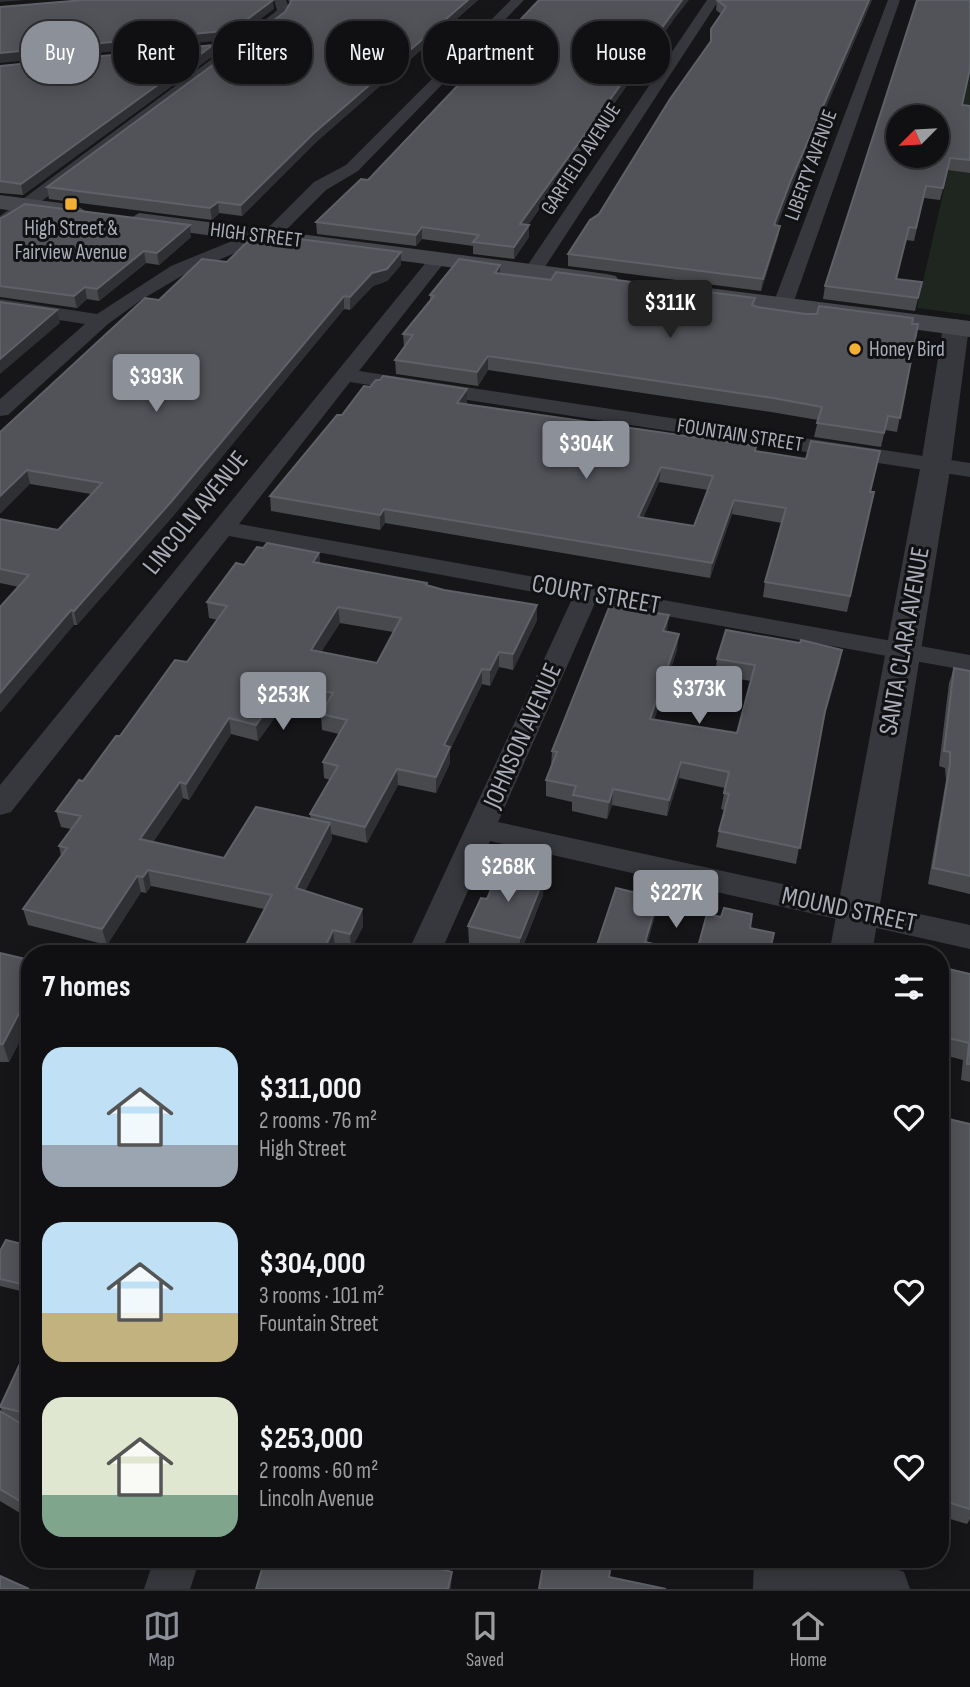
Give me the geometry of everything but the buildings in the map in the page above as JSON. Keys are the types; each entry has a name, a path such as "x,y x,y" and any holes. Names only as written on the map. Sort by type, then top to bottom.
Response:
{"main road":[{"name":"HIGH STREET","path":"0,202 624,284"},
{"path":"677,291 963,328"}],"street":[{"path":"270,21 284,10 280,0"},
{"path":"477,21 500,0"},
{"path":"498,21 518,0"},
{"name":"GARFIELD AVENUE","path":"532,272 713,0"},
{"name":"LIBERTY AVENUE","path":"783,304 894,0"},
{"path":"0,224 213,65"},
{"path":"0,410 101,320 177,270 279,228 320,186 352,168 436,84"},
{"path":"320,186 327,164"},
{"name":"LINCOLN AVENUE","path":"0,805 438,259"},
{"path":"0,305 101,320"},
{"name":"SANTA CLARA AVENUE","path":"852,945 936,464 963,328"},
{"name":"FOUNTAIN STREET","path":"343,375 970,470"},
{"name":"COURT STREET","path":"223,528 970,663"},
{"name":"JOHNSON AVENUE","path":"427,945 587,593"},
{"name":"MOUND STREET","path":"482,829 970,937"},
{"path":"167,1589 174,1568"},
{"path":"783,1589 784,1568"},
{"path":"821,1568 887,1589"}],"shaded area":[{"path":"970,75 970,315 917,308"}],"place":[{"name":"High Street & Fairview Avenue","path":"71,204"},
{"name":"Honey Bird","path":"855,349"}]}
